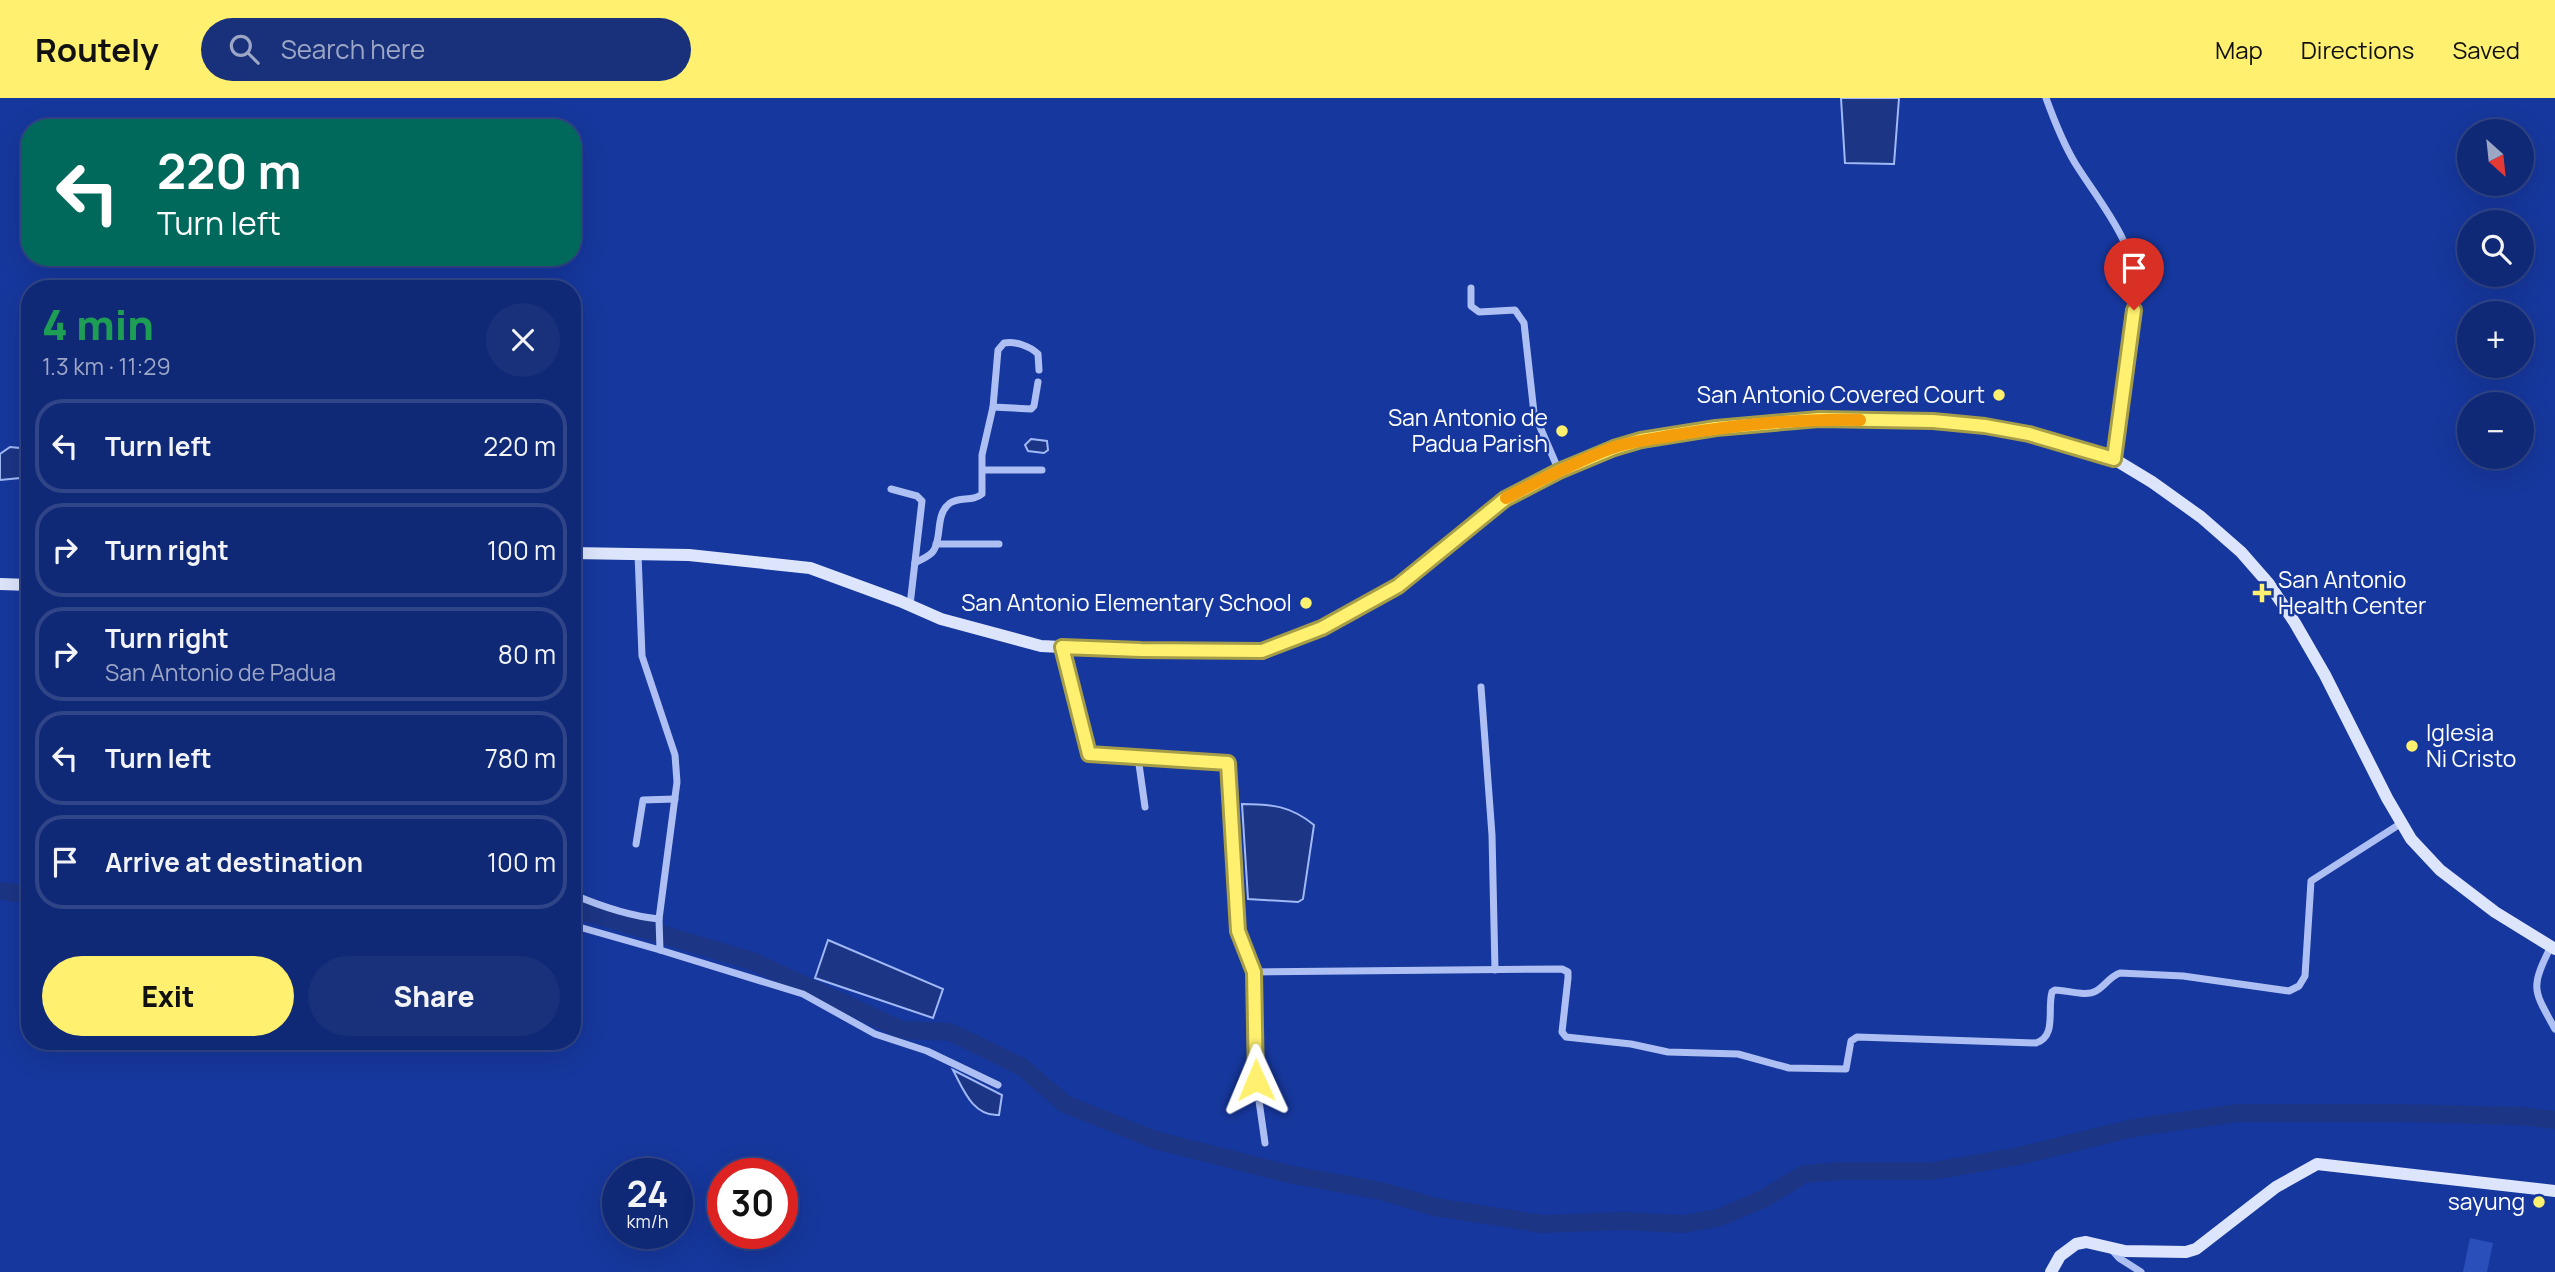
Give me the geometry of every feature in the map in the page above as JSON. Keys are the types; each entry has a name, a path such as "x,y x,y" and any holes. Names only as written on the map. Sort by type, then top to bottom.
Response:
{"street":[{"path":"2046,98 2073,160 2129,249 2136,277 2137,290 2114,459"},
{"path":"1471,288 1471,306 1479,312 1515,310 1524,323 1534,413 1559,471"},
{"path":"915,563 935,549 943,512 950,503 977,499 982,494 982,455 993,407 998,350 1004,343 1011,342 1034,349 1038,354 1039,370"},
{"path":"993,407 1031,409 1034,406 1038,382"},
{"path":"581,553 689,555 810,568 941,619 1041,646 1262,651 1322,628 1398,586 1505,499 1559,471 1641,440 1716,428 1819,419 1933,421 2029,434 2114,459 2201,517 2241,552 2269,584 2295,623 2410,839 2440,870 2495,912 2553,947 2538,974 2537,995 2555,1030"},
{"path":"983,470 1042,470"},
{"path":"891,489 917,496 922,501 910,605"},
{"path":"936,544 999,544"},
{"path":"638,554 642,656 675,755 677,782 659,919 660,947"},
{"path":"0,584 21,585"},
{"path":"1062,647 1089,754 1228,763 1238,931 1254,972 1256,1080 1265,1143"},
{"path":"1482,687 1492,835 1495,970"},
{"path":"1138,757 1144,807"},
{"path":"636,844 643,800 675,799"},
{"path":"1254,972 1562,969 1568,972 1562,1032 1566,1037 1631,1044 1668,1052 1738,1054 1789,1068 1846,1069 1851,1041 1857,1037 2036,1043 2044,1040 2049,1033 2052,992 2092,993 2111,976 2120,972 2183,976 2289,991 2299,986 2305,976 2312,881 2400,824"},
{"path":"581,897 627,914 659,919"},
{"path":"581,927 660,947 803,994 885,1039 927,1051 998,1085"},
{"path":"2051,1272 2067,1249 2086,1242 2111,1249 2186,1252 2196,1249 2276,1187 2317,1164 2555,1191"},
{"path":"2111,1249 2119,1258 2141,1272"}],"shaded area":[{"path":"1841,98 1899,98 1894,164 1845,163"},
{"path":"1031,439 1047,441 1048,450 1044,453 1028,451 1025,445"},
{"path":"10,447 21,448 21,478 0,480 0,454"},
{"path":"1242,804 1281,807 1314,825 1303,899 1298,902 1248,899"},
{"path":"828,940 943,989 933,1018 815,978"},
{"path":"953,1070 1002,1095 999,1115 976,1107"},
{"path":"2470,1238 2493,1243 2487,1272 2463,1272"}],"waterway":[{"path":"0,891 21,894"},
{"path":"581,911 752,961 902,1030 950,1032 1022,1067 1065,1104 1155,1140 1293,1175 1381,1191 1435,1207 1542,1224 1622,1221 1683,1224 1718,1218 1763,1199 1804,1174 1840,1171 1933,1171 2019,1156 2133,1128 2237,1113 2400,1113 2520,1116 2555,1120"}],"slow traffic":[{"path":"1506,498 1559,471 1641,440 1716,428 1819,419 1860,420"}],"place":[{"name":"San Antonio Covered Court","path":"1999,395"},
{"name":"San Antonio de Padua Parish","path":"1562,431"},
{"name":"San Antonio Health Center","path":"2262,593"},
{"name":"San Antonio Elementary School","path":"1306,603"},
{"name":"Iglesia Ni Cristo","path":"2412,746"},
{"name":"sayung","path":"2539,1202"}],"route":[{"path":"1256,1080 1254,972 1238,931 1228,763 1089,754 1062,647 1262,651 1322,628 1398,586 1505,499 1559,471 1641,440 1716,428 1819,419 1933,421 2029,434 2114,459 2134,310"}]}
